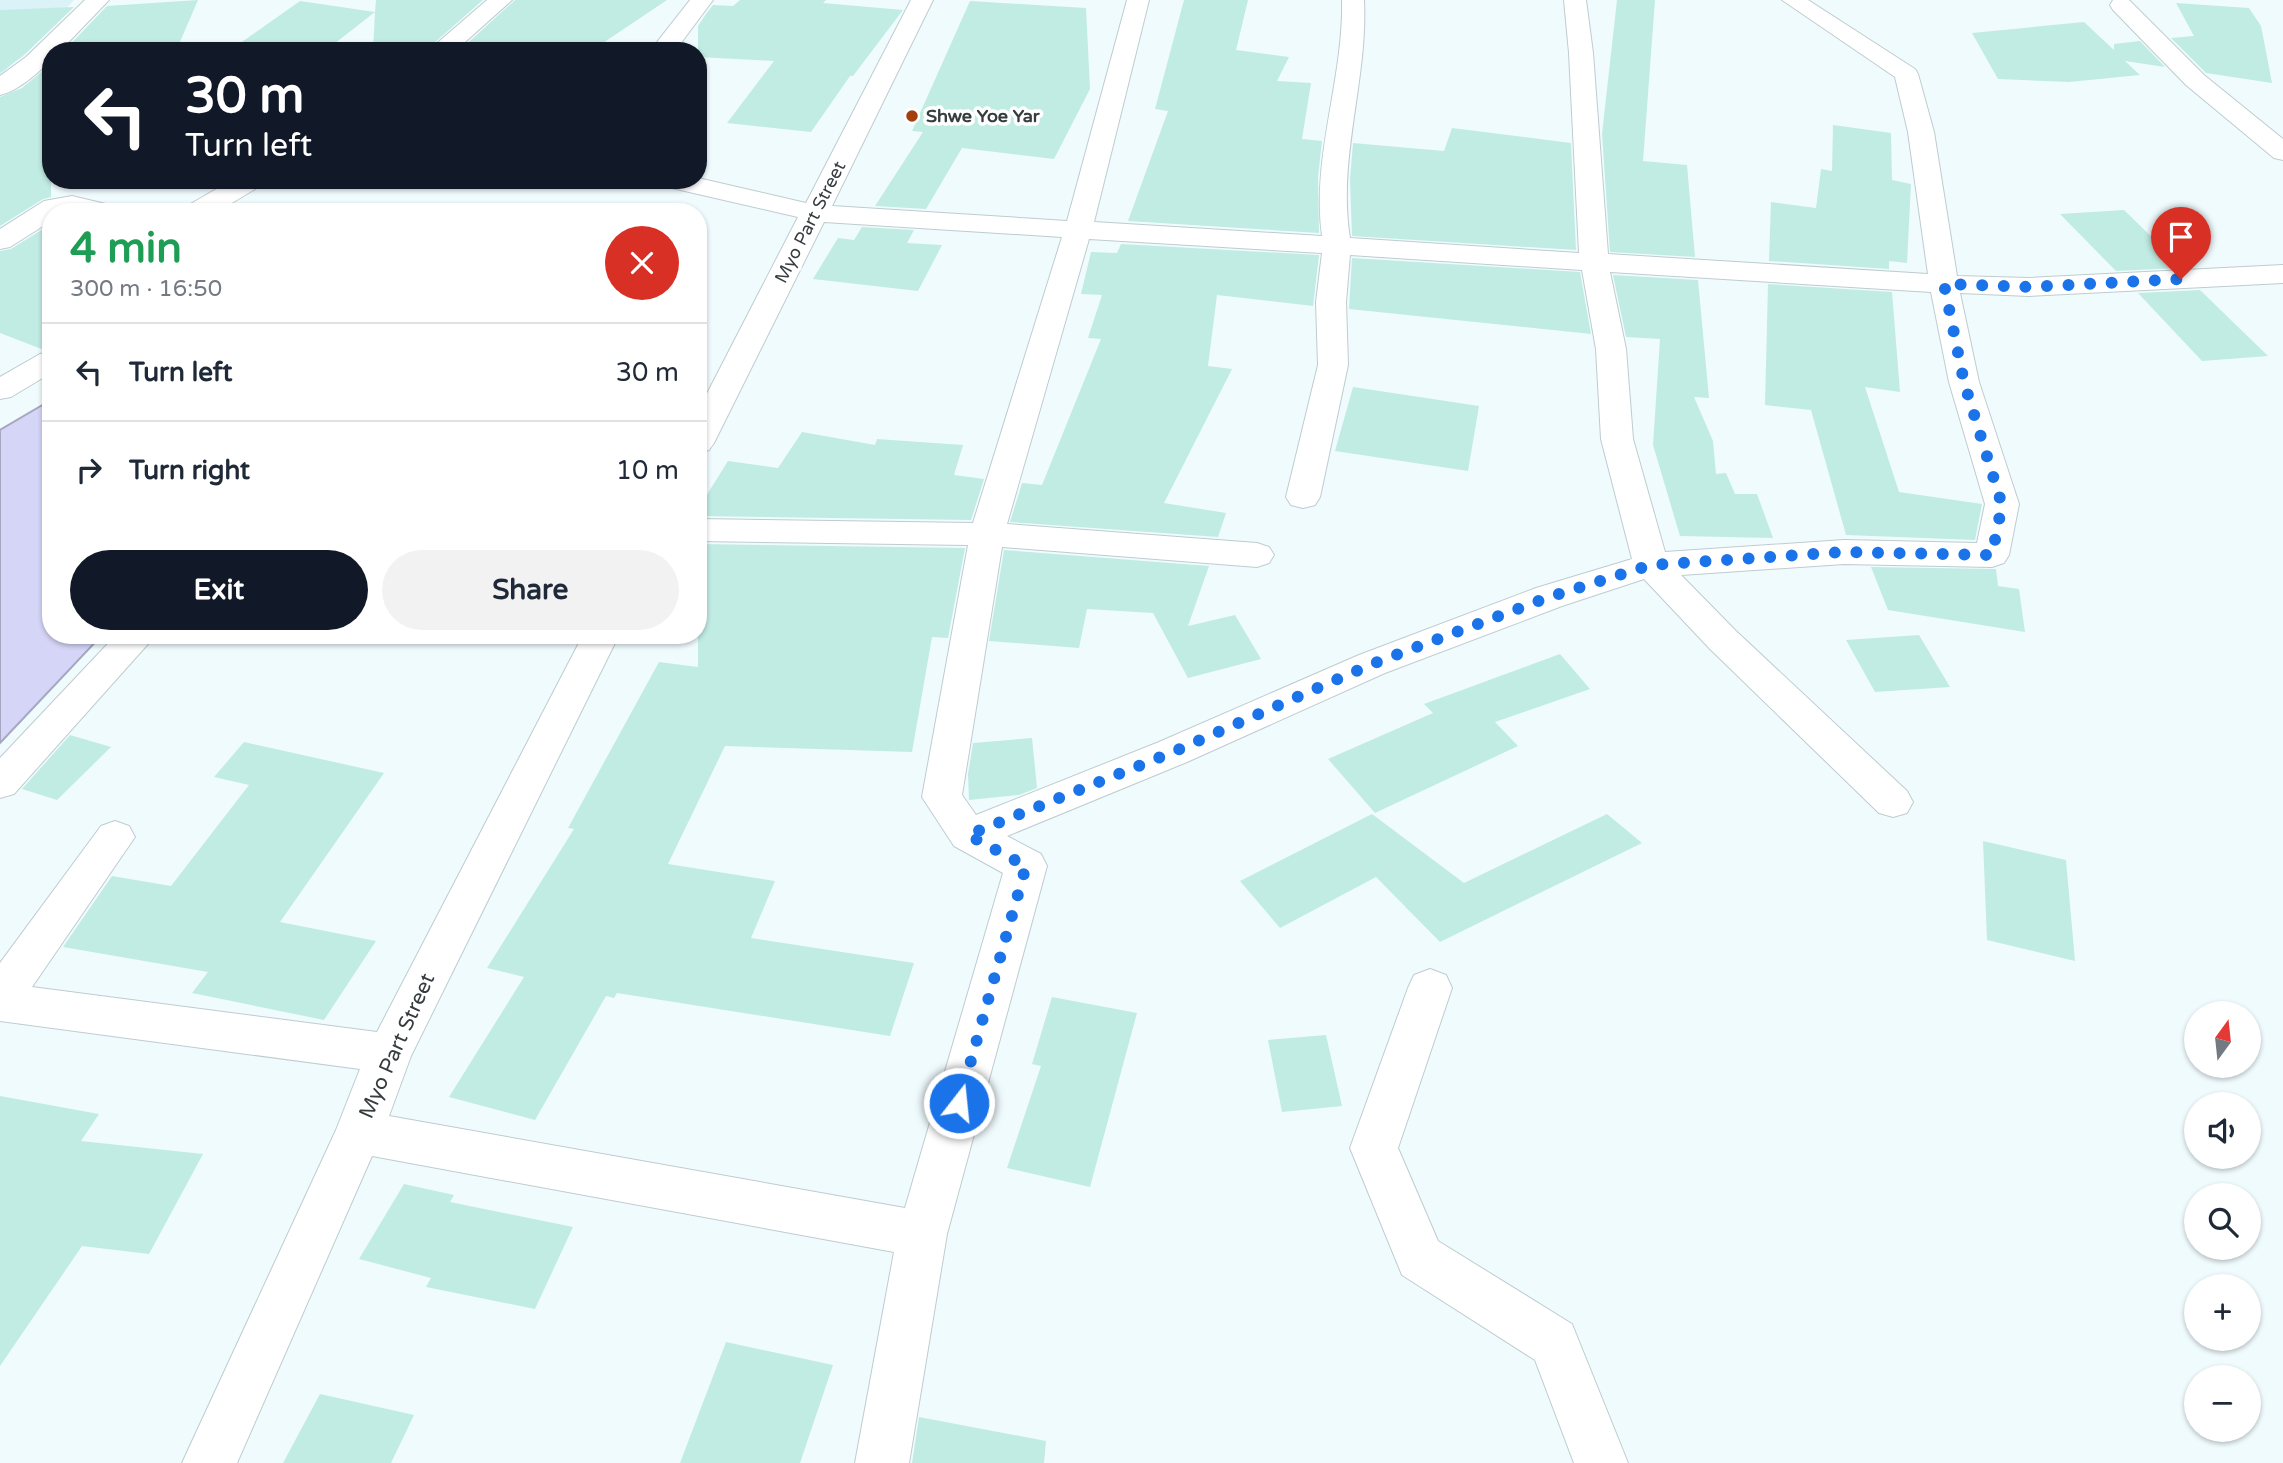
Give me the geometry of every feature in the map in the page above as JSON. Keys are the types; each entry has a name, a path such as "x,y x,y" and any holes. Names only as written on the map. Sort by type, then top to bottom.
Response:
{"street":[{"path":"62,42 98,0"},
{"path":"451,42 501,0"},
{"path":"669,42 702,0"},
{"name":"Myo Part Street","path":"707,425 922,0"},
{"path":"882,1463 922,1234 1026,866 968,835 942,797 987,534 1078,230 1138,0"},
{"path":"1303,497 1333,365 1331,302 1338,245 1333,218 1334,173 1354,26 1353,0"},
{"path":"1575,0 1581,53 1594,260 1611,349 1617,439 1651,565 1723,640 1893,802"},
{"path":"968,835 1173,752 1372,664 1549,597 1651,565 1844,552 1992,555 2002,505 1964,382 1944,284 1922,132 1906,74 1793,0"},
{"path":"2122,5 2195,80 2283,152"},
{"path":"0,88 41,66"},
{"path":"707,188 815,213 1944,284 2029,287 2283,275"},
{"path":"212,203 236,189"},
{"path":"0,241 42,215"},
{"path":"0,390 42,365"},
{"path":"707,530 987,534 1257,555"},
{"path":"0,783 130,644"},
{"name":"Myo Part Street","path":"209,1463 359,1132 389,1053 596,644"},
{"path":"115,837 0,1000 389,1053"},
{"path":"1430,988 1374,1148 1420,1258 1554,1342 1601,1463"},
{"path":"359,1132 922,1234"}],"shaded area":[{"path":"0,0 74,0 0,76"}],"water":[{"path":"42,405 42,644 94,644 0,743 0,430"}],"building":[{"path":"198,0 180,42 73,42 107,6"},
{"path":"376,0 483,0 435,42 374,42"},
{"path":"515,0 667,0 604,42 469,42"},
{"path":"740,0 826,0 823,3 903,10 853,76 850,76 811,132 727,123 774,61 707,57 707,42 698,42 698,26 713,5 733,6"},
{"path":"1184,0 1248,0 1236,50 1289,57 1277,81 1311,83 1302,139 1322,141 1318,177 1319,233 1128,221 1168,111 1155,109"},
{"path":"1617,0 1655,0 1643,161 1687,165 1695,257 1610,252 1602,134"},
{"path":"300,1 375,12 337,42 242,42"},
{"path":"970,1 1086,8 1090,89 1054,159 962,148 926,209 875,206 923,132 912,131"},
{"path":"2176,3 2249,8 2261,26 2272,83 2206,73 2171,38 2194,36"},
{"path":"74,7 24,55 0,73 0,10"},
{"path":"2084,22 2114,50 2114,44 2140,41 2165,67 2125,61 2140,75 2069,82 1998,79 1972,33"},
{"path":"42,71 42,189 51,189 51,197 43,199 0,226 0,97 22,88"},
{"path":"1833,125 1891,133 1892,180 1911,184 1907,263 1889,261 1889,269 1769,261 1771,202 1816,208 1821,169 1832,171"},
{"path":"1452,128 1571,143 1576,250 1352,236 1350,179 1353,143 1444,151"},
{"path":"2124,210 2166,251 2160,251 2178,268 2116,271 2060,214"},
{"path":"862,227 914,230 907,243 942,245 918,291 813,279 838,238 854,240"},
{"path":"42,230 42,349 0,333 0,251 11,249"},
{"path":"1121,244 1319,255 1313,306 1217,295 1208,366 1232,369 1164,503 1226,513 1218,537 1010,522 1022,483 1042,485 1101,339 1088,338 1102,295 1081,294 1091,252 1117,253"},
{"path":"1352,258 1580,272 1591,334 1349,309"},
{"path":"1613,275 1698,280 1709,398 1694,397 1713,441 1716,474 1726,473 1735,494 1757,494 1773,538 1680,536 1653,445 1660,339 1626,337"},
{"path":"1768,284 1892,292 1900,392 1865,387 1899,492 1982,504 1975,540 1846,535 1811,410 1765,405"},
{"path":"2200,290 2268,356 2202,361 2138,293"},
{"path":"1353,387 1479,406 1468,471 1335,451"},
{"path":"802,432 875,445 877,439 963,445 954,475 984,479 971,520 707,516 707,495 728,461 778,468"},
{"path":"707,544 965,548 948,638 932,637 912,752 725,746 668,864 775,881 751,938 914,963 890,1036 617,993 614,998 606,996 535,1120 449,1097 524,977 487,968 574,829 568,828 659,662 698,667 698,644 707,644"},
{"path":"1004,550 1209,566 1188,626 1235,615 1261,659 1188,678 1153,613 1087,609 1079,648 989,641"},
{"path":"1871,567 1996,569 1998,586 2019,589 2025,632 1888,610"},
{"path":"1919,635 1950,687 1875,692 1846,640"},
{"path":"1560,654 1590,689 1495,722 1518,746 1375,813 1328,759 1433,713 1424,704"},
{"path":"70,735 111,747 57,800 22,789"},
{"path":"1032,738 1037,788 1019,795 969,800 968,774 973,743"},
{"path":"244,742 384,773 280,922 376,941 324,1020 192,993 208,972 63,947 112,876 171,886 249,785 214,777"},
{"path":"1372,814 1464,883 1607,814 1642,843 1440,942 1376,877 1280,928 1240,881"},
{"path":"1983,841 2066,860 2075,961 1987,940"},
{"path":"1052,997 1137,1013 1090,1187 1007,1168 1041,1066 1032,1064"},
{"path":"1326,1035 1342,1106 1282,1112 1268,1040"},
{"path":"0,1096 99,1114 81,1141 203,1154 149,1254 82,1246 0,1366"},
{"path":"404,1184 454,1195 450,1202 573,1227 535,1309 426,1287 431,1278 359,1259"},
{"path":"726,1342 833,1365 800,1463 680,1463"},
{"path":"320,1394 414,1415 391,1463 283,1463"},
{"path":"919,1417 1046,1441 1044,1463 912,1463"}],"place":[{"name":"Shwe Yoe Yar","path":"912,116"}],"route":[{"path":"959,1103 1026,866 968,835 1173,752 1372,664 1549,597 1651,565 1844,552 1992,555 2002,505 1964,382 1944,284 2029,287 2181,279"}]}
